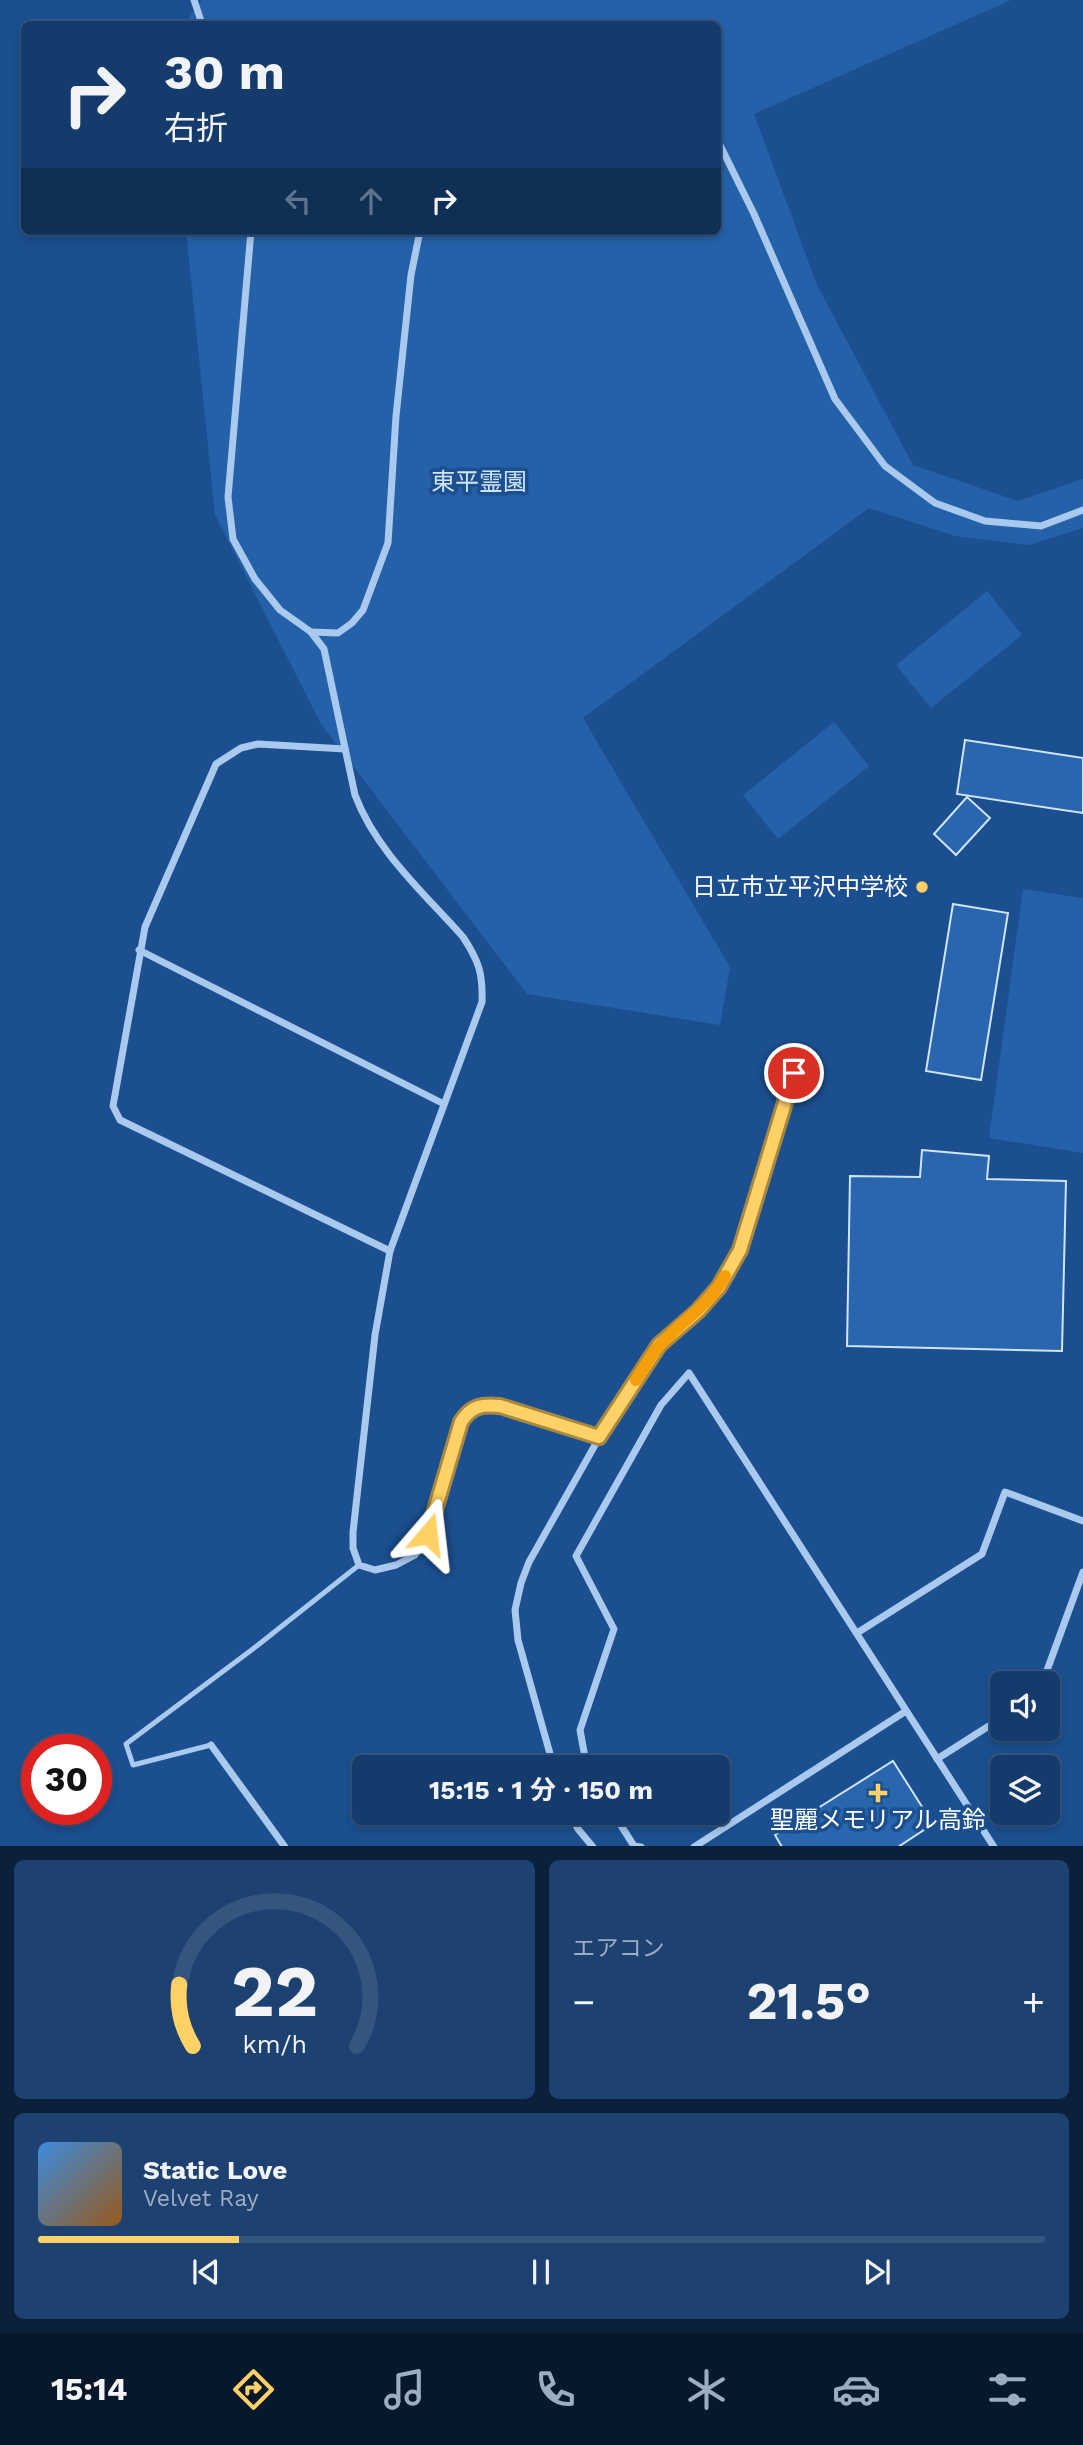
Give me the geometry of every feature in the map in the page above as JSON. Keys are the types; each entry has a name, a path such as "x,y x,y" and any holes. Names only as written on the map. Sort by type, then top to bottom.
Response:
{"street":[{"path":"194,0 201,21"},
{"path":"721,147 754,214 835,399 885,466 935,503 985,521 1041,526 1083,510"},
{"path":"251,235 229,497 233,539 255,579 280,610 310,632 324,649 361,812 376,838 463,937 475,956 483,977 482,1002 390,1251 375,1335 353,1532 353,1548 359,1565 375,1570 396,1565 415,1555 428,1534 461,1422 468,1412 487,1405 500,1406 599,1437"},
{"path":"310,632 338,632 352,623 363,610 388,543 396,416 411,275 418,235"},
{"path":"345,749 258,744 241,748 216,764 145,927 113,1106 120,1120 390,1251"},
{"path":"139,950 444,1104"},
{"path":"550,1755 518,1640 515,1610 521,1583 529,1562 599,1437 659,1345 698,1311 719,1287 740,1250 794,1073"},
{"path":"585,1755 580,1730 614,1629 576,1556 661,1405 690,1373 994,1846"},
{"path":"856,1633 982,1554 1005,1492 1083,1521"},
{"path":"1047,1671 1083,1572"},
{"path":"694,1846 906,1711"},
{"path":"937,1759 990,1725"},
{"path":"211,1745 285,1846"},
{"path":"576,1825 593,1846"},
{"path":"621,1825 634,1846 642,1846"}],"lane":[{"path":"211,1745 133,1765 126,1744 359,1565"}],"green space":[{"name":"東平霊園","path":"202,0 1011,0 754,114 817,285 913,465 1018,501 1083,479 1083,528 1029,545 955,536 869,508 583,718 730,967 720,1025 527,994 321,724 215,515 186,235 721,235 721,21 186,21"},
{"path":"987,591 1022,635 931,708 896,665"},
{"path":"834,722 869,766 778,839 743,795"},
{"path":"1023,889 1083,898 1083,1153 989,1138"}],"building":[{"path":"965,740 1083,758 1083,813 957,794"},
{"path":"967,797 990,818 956,855 934,834"},
{"path":"953,904 1008,913 981,1080 926,1071"},
{"path":"922,1150 989,1156 987,1179 1066,1181 1062,1351 847,1346 850,1176 920,1177"},
{"name":"聖麗メモリアル高鈴","path":"893,1761 933,1824 900,1846 781,1846 775,1835"}],"slow traffic":[{"path":"636,1380 659,1345 698,1311 725,1276"}],"place":[{"name":"日立市立平沢中学校","path":"922,887"},
{"name":"聖麗メモリアル高鈴","path":"878,1793"}],"route":[{"path":"428,1534 461,1422 468,1412 487,1405 500,1406 599,1437 659,1345 698,1311 719,1287 740,1250 794,1073"}]}
